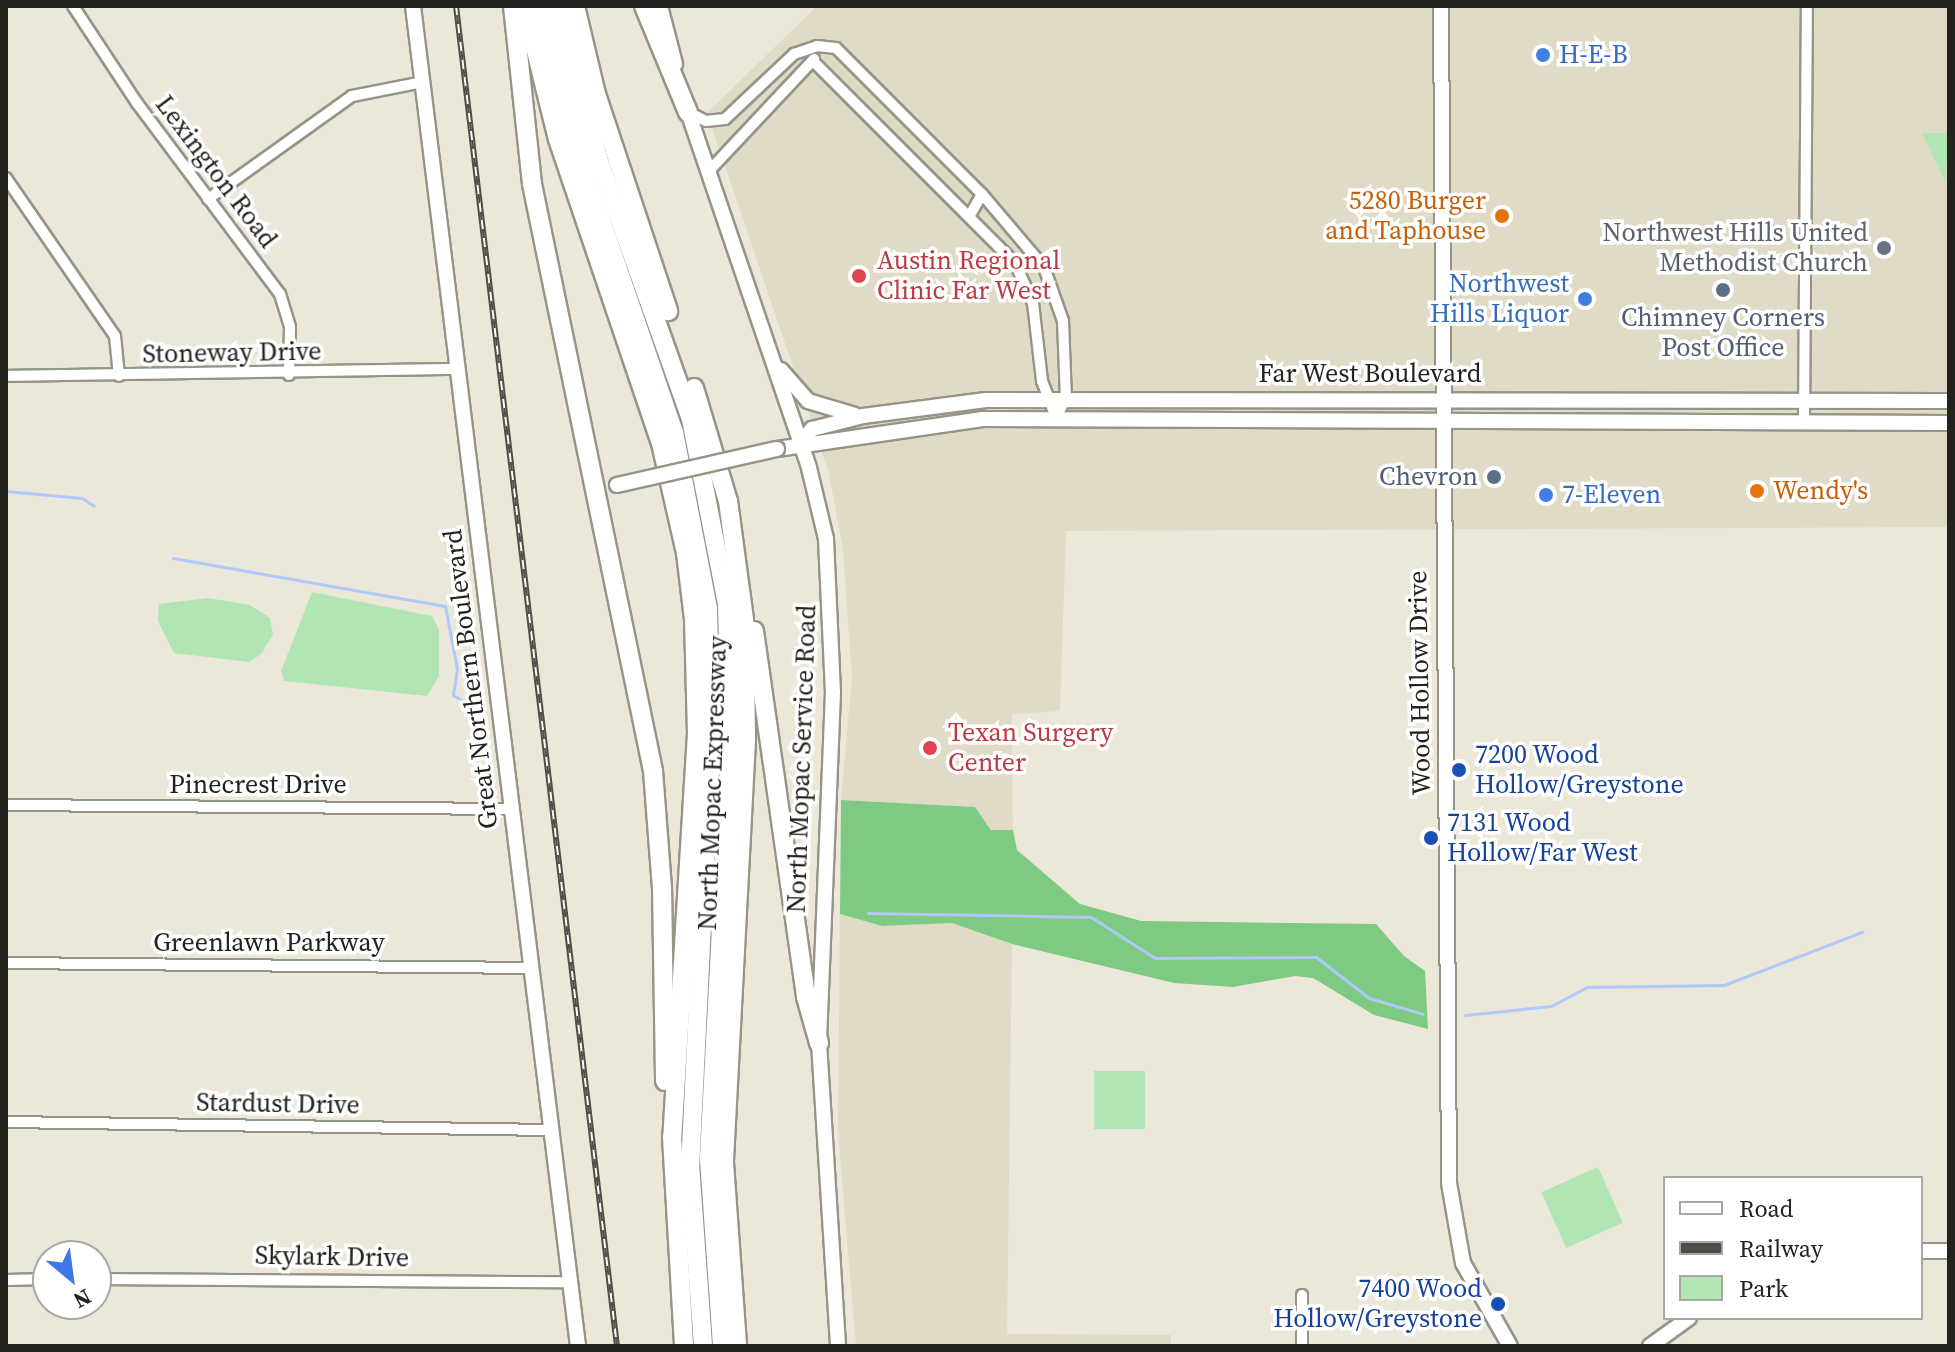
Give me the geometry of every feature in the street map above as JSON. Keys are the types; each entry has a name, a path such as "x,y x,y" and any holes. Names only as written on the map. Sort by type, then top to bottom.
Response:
{"highway":[{"path":"513,6 532,184 643,710 659,828 665,1080 672,1137"},
{"name":"North Mopac Expressway","path":"525,6 558,139 661,443 686,553 697,733 672,1137 684,1346"},
{"path":"541,6 582,164 674,432 708,608 711,740 690,1164 703,1346"},
{"path":"558,6 598,158 691,419 727,605 731,738 709,1159 722,1346"},
{"name":"North Mopac Expressway","path":"575,6 596,94 707,427 728,501 740,581 746,740 724,1163 737,1346"},
{"path":"644,6 688,112"},
{"path":"596,94 598,131 615,201"},
{"path":"740,581 753,627 806,997 819,1043"}],"street":[{"name":"Lexington Road","path":"73,6 208,199 280,294 290,327 289,375"},
{"name":"Great Northern Boulevard","path":"413,6 578,1346"},
{"name":"North Mopac Service Road","path":"660,6 688,112 801,443 826,539 833,636 819,1043 838,1346"},
{"name":"Wood Hollow Drive","path":"1441,6 1441,419 1449,1183 1463,1263 1510,1346"},
{"path":"1804,422 1807,6"},
{"path":"708,172 814,62 817,46"},
{"path":"688,112 706,121 725,119 794,54 817,46 836,48 982,194 1035,255 1058,302 1066,398 1056,418"},
{"path":"814,62 1000,244 1027,282 1038,323 1046,399 1056,418"},
{"path":"208,199 352,96 423,82"},
{"path":"6,178 115,336 119,376"},
{"path":"970,215 982,194"},
{"path":"771,355 808,401 863,416"},
{"name":"Stoneway Drive","path":"6,376 289,375 458,369"},
{"name":"Far West Boulevard","path":"801,443 812,429 922,405 1066,398 1949,401"},
{"name":"Far West Boulevard","path":"597,490 801,443 817,447 978,419 1949,423"},
{"name":"Pinecrest Drive","path":"6,805 510,809"},
{"name":"Greenlawn Parkway","path":"6,963 532,968"},
{"name":"Stardust Drive","path":"6,1122 550,1130"},
{"path":"1923,1251 1949,1251"},
{"path":"6,1280 32,1279"},
{"name":"Skylark Drive","path":"112,1279 568,1282"},
{"path":"1302,1295 1302,1346"},
{"path":"1650,1346 1686,1320"}],"shaded area":[{"path":"817,6 1949,6 1949,527 1066,531 1060,711 1012,714 1013,830 992,830 975,807 841,800 852,677 843,551 829,473 707,113"},
{"path":"840,914 882,926 952,923 1012,944 1007,1334 1171,1335 1171,1346 856,1346 838,1130"}],"green space":[{"path":"1922,133 1949,133 1945,181"},
{"path":"312,592 432,616 439,630 439,676 427,696 284,681 281,671"},
{"path":"208,598 250,605 270,618 273,635 261,654 249,662 174,653 158,621 159,604"},
{"path":"841,800 975,807 991,830 1013,830 1017,850 1080,904 1141,921 1376,924 1404,956 1425,971 1428,1029 1374,1015 1313,978 1295,976 1233,987 1174,983 1012,944 952,923 882,926 840,914"},
{"path":"1094,1071 1145,1071 1145,1129 1094,1129"},
{"path":"1598,1167 1623,1223 1566,1248 1541,1192"}],"waterway":[{"path":"6,491 82,498 94,506"},
{"path":"173,558 445,606 457,669 453,695 465,702"},
{"path":"868,913 1091,917 1155,958 1316,957 1369,998 1423,1014"},
{"path":"1465,1015 1551,1006 1587,987 1724,985 1862,932"}],"railway":[{"path":"456,6 617,1346"}],"place":[{"name":"H-E-B","path":"1543,55"},
{"name":"5280 Burger and Taphouse","path":"1502,216"},
{"name":"Northwest Hills United Methodist Church","path":"1884,248"},
{"name":"Austin Regional Clinic Far West","path":"859,276"},
{"name":"Chimney Corners Post Office","path":"1723,290"},
{"name":"Northwest Hills Liquor","path":"1585,299"},
{"name":"Chevron","path":"1494,477"},
{"name":"Wendy's","path":"1757,491"},
{"name":"7-Eleven","path":"1546,495"},
{"name":"Texan Surgery Center","path":"930,748"},
{"name":"7200 Wood Hollow/Greystone","path":"1459,770"},
{"name":"7131 Wood Hollow/Far West","path":"1431,838"},
{"name":"7400 Wood Hollow/Greystone","path":"1498,1304"}]}
